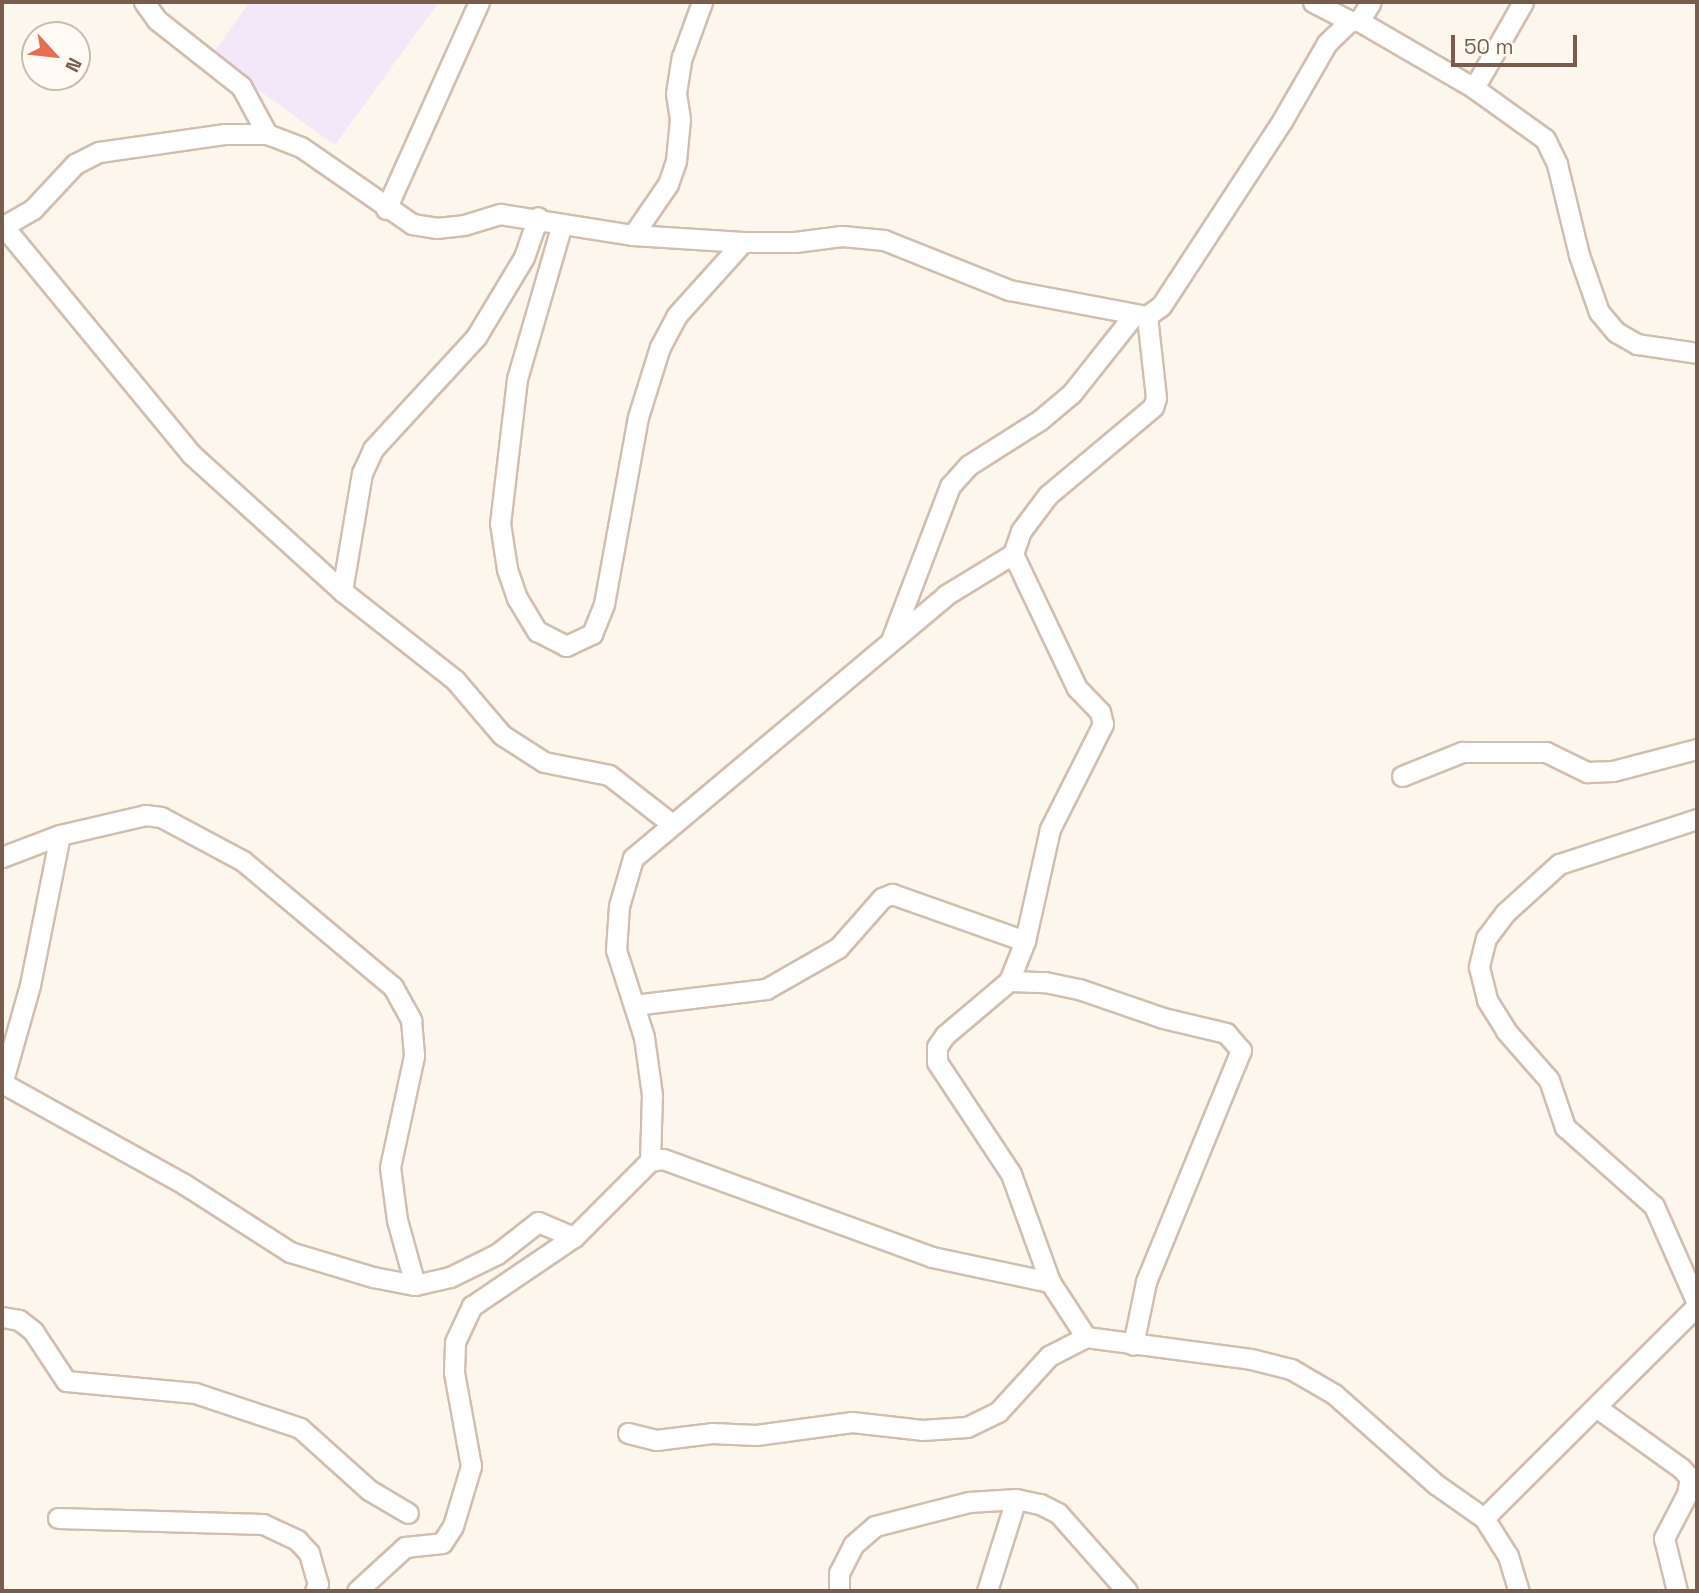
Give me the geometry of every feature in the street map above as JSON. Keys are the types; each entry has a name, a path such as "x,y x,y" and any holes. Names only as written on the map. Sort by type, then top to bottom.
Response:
{"street":[{"path":"144,2 157,20 241,86 267,134"},
{"path":"386,209 479,2"},
{"path":"633,234 668,184 676,161 678,81 702,2"},
{"path":"1313,2 1354,21 1474,88 1545,139 1558,164 1579,256 1599,312 1616,332 1637,344 1697,353"},
{"path":"891,639 950,486 969,465 1040,420 1072,393 1140,316 1161,306 1327,43 1354,21 1371,2"},
{"path":"1474,88 1523,2"},
{"path":"673,824 609,775 544,762 513,743 455,680 342,591 191,454 3,227 33,208 75,164 99,152 224,134 267,134 301,147 386,209 412,224 436,228 499,214 633,234 743,242 842,236 884,240 1009,290 1140,316"},
{"path":"342,591 362,473 373,449 476,337 524,257 538,218"},
{"path":"562,224 517,379 500,523 507,569 517,598 537,631 566,646 592,634 604,604 638,417 660,347 677,316 743,242"},
{"path":"650,1161 652,1095 644,1037 616,950 619,906 633,858 891,639 946,596 1013,554 1021,531 1048,495 1153,407 1156,398 1140,316"},
{"path":"1013,554 1077,688 1103,718 1099,735 1062,797 1049,829 1025,941 1009,981 945,1035 937,1047 937,1062 1011,1174 1051,1282 1086,1336"},
{"path":"1402,776 1462,752 1546,752 1587,772 1651,763 1697,749"},
{"path":"2,857 60,835 145,815 179,825 243,860 393,987 411,1020 414,1056 390,1167 397,1220 415,1285"},
{"path":"1484,1518 1697,1305 1654,1206 1565,1127 1549,1080 1506,1031 1487,1000 1479,967 1486,938 1505,913 1559,864 1697,819"},
{"path":"60,835 30,985 2,1084 184,1184 290,1252 415,1285 477,1265 538,1222 574,1237"},
{"path":"634,1005 766,989 838,948 882,898 892,894 1025,941"},
{"path":"1009,981 1045,982 1079,989 1163,1018 1226,1033 1241,1050 1146,1282 1133,1345"},
{"path":"357,1591 405,1547 442,1543 453,1526 471,1466 454,1372 455,1342 472,1306 574,1237 650,1161 663,1159 932,1258 1051,1282"},
{"path":"2,1317 19,1320 33,1331 66,1381 195,1393 300,1428 369,1490 408,1513"},
{"path":"628,1433 656,1440 712,1433 757,1435 852,1422 922,1430 967,1427 998,1412 1049,1356 1086,1336 1133,1345 1251,1359 1291,1369 1334,1394 1437,1485 1484,1518 1508,1556 1519,1591"},
{"path":"1596,1407 1681,1468 1690,1478 1687,1494 1664,1538 1677,1591"},
{"path":"987,1591 1016,1499"},
{"path":"839,1591 839,1573 853,1545 875,1526 969,1502 1016,1499 1058,1513 1127,1591"},
{"path":"58,1518 263,1524 297,1540 309,1553 318,1584 315,1591"}],"shaded area":[{"path":"250,2 439,2 335,145 211,56"}]}
